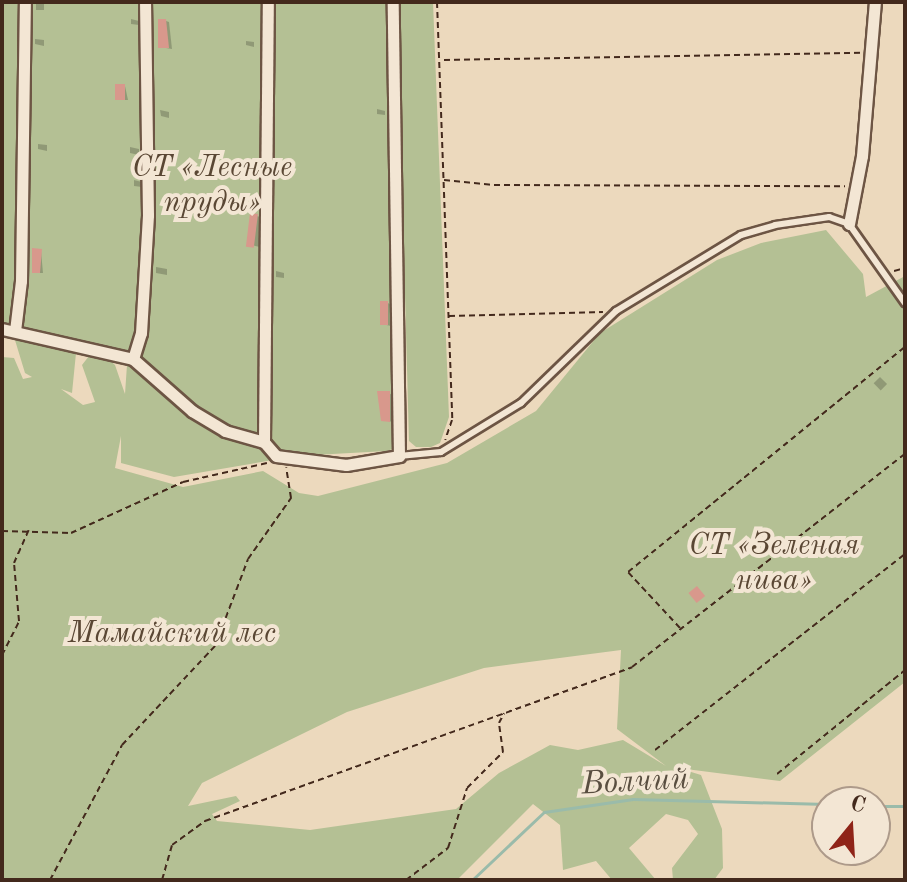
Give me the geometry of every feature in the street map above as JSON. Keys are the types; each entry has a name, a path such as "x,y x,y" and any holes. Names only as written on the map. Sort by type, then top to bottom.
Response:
{"street":[{"path":"25,2 21,281 8,330 133,359 192,411 225,431 264,442 280,457 346,465 399,456 393,2"},
{"path":"133,359 141,333 148,215 145,2"},
{"path":"264,442 268,2"},
{"path":"849,224 872,54 875,2"}],"lane":[{"path":"399,456 441,452 521,403 616,311 741,235 829,217 849,224 905,303"}],"path":[{"path":"437,2 443,60 443,180 452,420 441,452"},
{"path":"443,60 872,54"},
{"path":"443,180 494,185 770,183 837,189 857,181"},
{"path":"448,316 616,311"},
{"path":"681,629 628,572 905,347"},
{"path":"162,880 172,845 205,821 632,667 905,454"},
{"path":"2,531 71,533 169,487 246,470 280,457 291,498 248,559 215,646 122,745 50,880"},
{"path":"2,655 19,621 14,563 29,530"},
{"path":"655,750 905,554"},
{"path":"777,774 905,670"},
{"path":"406,880 448,848 467,788 503,752 499,723 504,713"}],"green space":[{"path":"2,2 389,2 403,445 387,451 296,456 174,477 121,463 121,436 115,468 183,487 263,471 299,493 318,496 447,463 536,411 600,333 717,260 761,243 826,230 863,274 866,297 905,276 905,682 780,781 678,768 701,775 722,829 723,868 714,880 673,880 672,868 698,834 688,820 666,814 629,848 656,880 612,880 596,861 563,870 560,825 533,804 457,880 2,880 2,357 14,358 23,379 32,377 25,373 11,327 2,326","holes":["128,350 125,394 115,365 105,356 89,356 82,365 95,402 83,405 61,389 72,393 76,353","621,650 617,729 666,766 623,740 578,750 550,745 499,773 456,809 310,830 217,821 212,814 240,801 236,796 188,806 202,783 347,712 484,668"]},
{"path":"397,2 433,2 449,417 440,443 431,447 416,447 409,441"}],"building":[{"path":"158,19 166,19 169,48 158,48"},
{"path":"115,84 125,84 125,100 115,100"},
{"path":"250,213 258,214 254,248 246,247"},
{"path":"32,248 42,249 40,273 32,273"},
{"path":"380,301 388,301 388,325 380,325"},
{"path":"377,391 390,391 390,422 381,421"},
{"path":"697,586 705,596 697,603 688,593"}],"waterway":[{"name":"Волчий","path":"472,880 544,812 633,799 811,804"},
{"name":"Волчий","path":"891,806 905,806"}],"park label":[{"name":"СТ «Лесные пруды»","path":"212,185"},
{"name":"СТ «Зеленая нива»","path":"774,563"},
{"name":"Мамайский лес","path":"172,634"}]}
